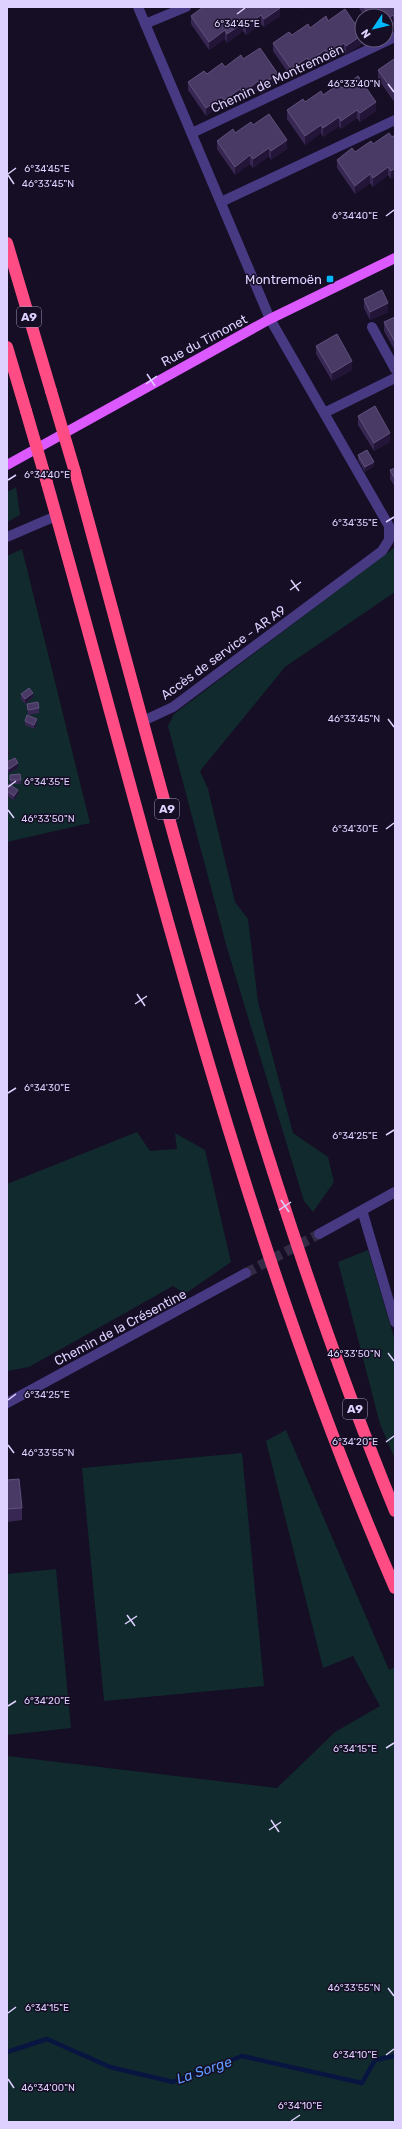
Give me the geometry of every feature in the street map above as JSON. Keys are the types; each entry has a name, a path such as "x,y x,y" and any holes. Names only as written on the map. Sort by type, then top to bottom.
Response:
{"highway":[{"name":"A9","path":"7,243 75,472 214,976 264,1143 317,1307 351,1400 395,1511"},
{"name":"A9","path":"7,347 47,483 166,917 238,1160 320,1402 395,1588"}],"main road":[{"name":"Rue du Timonet","path":"7,465 270,319 395,258"}],"street":[{"path":"138,7 270,319"},
{"path":"145,24 168,11 186,7"},
{"name":"Chemin de Montremoën","path":"192,133 395,37"},
{"path":"221,202 395,120"},
{"name":"Accès de service - AR A9","path":"143,721 179,703 382,551 389,540 389,526 270,319"},
{"path":"372,327 395,369"},
{"path":"324,413 395,378"},
{"path":"7,537 56,516"},
{"path":"319,1234 395,1192"},
{"path":"362,1210 395,1322"},
{"name":"Chemin de la Crésentine","path":"7,1403 246,1274"}],"green space":[{"path":"16,487 20,515 7,522 7,492"},
{"path":"395,547 395,592 285,667 200,771 208,789 235,902 248,919 258,1002 293,1133 328,1157 334,1182 313,1212 304,1201 227,948 168,726 174,714"},
{"path":"22,549 90,823 7,842 7,556"},
{"path":"137,1132 150,1151 177,1149 175,1133 205,1150 231,1262 185,1294 173,1286 29,1367 7,1371 7,1184"},
{"path":"368,1250 395,1341 395,1459 380,1424 338,1262"},
{"path":"286,1430 389,1670 395,1667 395,2122 7,2122 7,1756 277,1788 335,1732 380,1706 353,1656 323,1668 266,1441"},
{"path":"242,1453 264,1686 104,1701 82,1468"},
{"path":"56,1569 71,1728 7,1735 7,1574"}],"building":[{"path":"203,7 280,8 264,19 261,15 246,26 243,23 227,34 225,30 209,42 191,16"},
{"path":"364,7 395,7 395,18 394,8"},
{"path":"345,9 354,22 354,40 346,46 344,43 328,54 325,50 310,61 307,58 291,69 273,43 289,32 292,35 308,24 310,28 326,16 328,21"},
{"path":"260,48 278,74 261,85 258,81 243,93 240,89 224,100 222,97 206,108 188,82 204,71 207,74 222,63 225,67 241,55 243,59"},
{"path":"394,59 395,60 395,94 378,70"},
{"path":"358,76 376,102 360,113 357,110 341,121 339,117 323,128 321,125 305,136 287,110 303,99 305,102 321,91 323,95 339,84 342,88"},
{"path":"269,114 287,140 271,151 269,148 253,159 250,155 235,167 217,141 233,129 235,133 251,122 253,125"},
{"path":"389,133 392,137 395,135 395,168 391,171 388,167 373,178 370,174 355,186 337,160 352,148 355,152 371,141 373,144"},
{"path":"382,290 388,303 370,312 364,299"},
{"path":"395,317 395,342 384,322"},
{"path":"337,334 352,361 332,373 316,346"},
{"path":"375,406 390,433 374,443 358,416"},
{"path":"367,450 374,462 365,467 358,455"},
{"path":"395,468 395,479 390,470"},
{"path":"29,688 33,693 25,699 21,694"},
{"path":"38,702 39,708 28,710 27,704"},
{"path":"27,715 37,719 34,725 25,721"},
{"path":"15,758 18,763 9,769 7,762"},
{"path":"20,774 21,780 10,780 10,775"},
{"path":"9,784 18,790 14,796 7,791"},
{"path":"19,1479 22,1508 7,1509 7,1480"}],"waterway":[{"name":"La Sorge","path":"7,2052 47,2039 110,2067 173,2082 242,2056 362,2083 375,2060 395,2056"}],"tunnel":[{"path":"246,1273 319,1234"}],"place":[{"name":"Montremoën","path":"330,279"}]}
